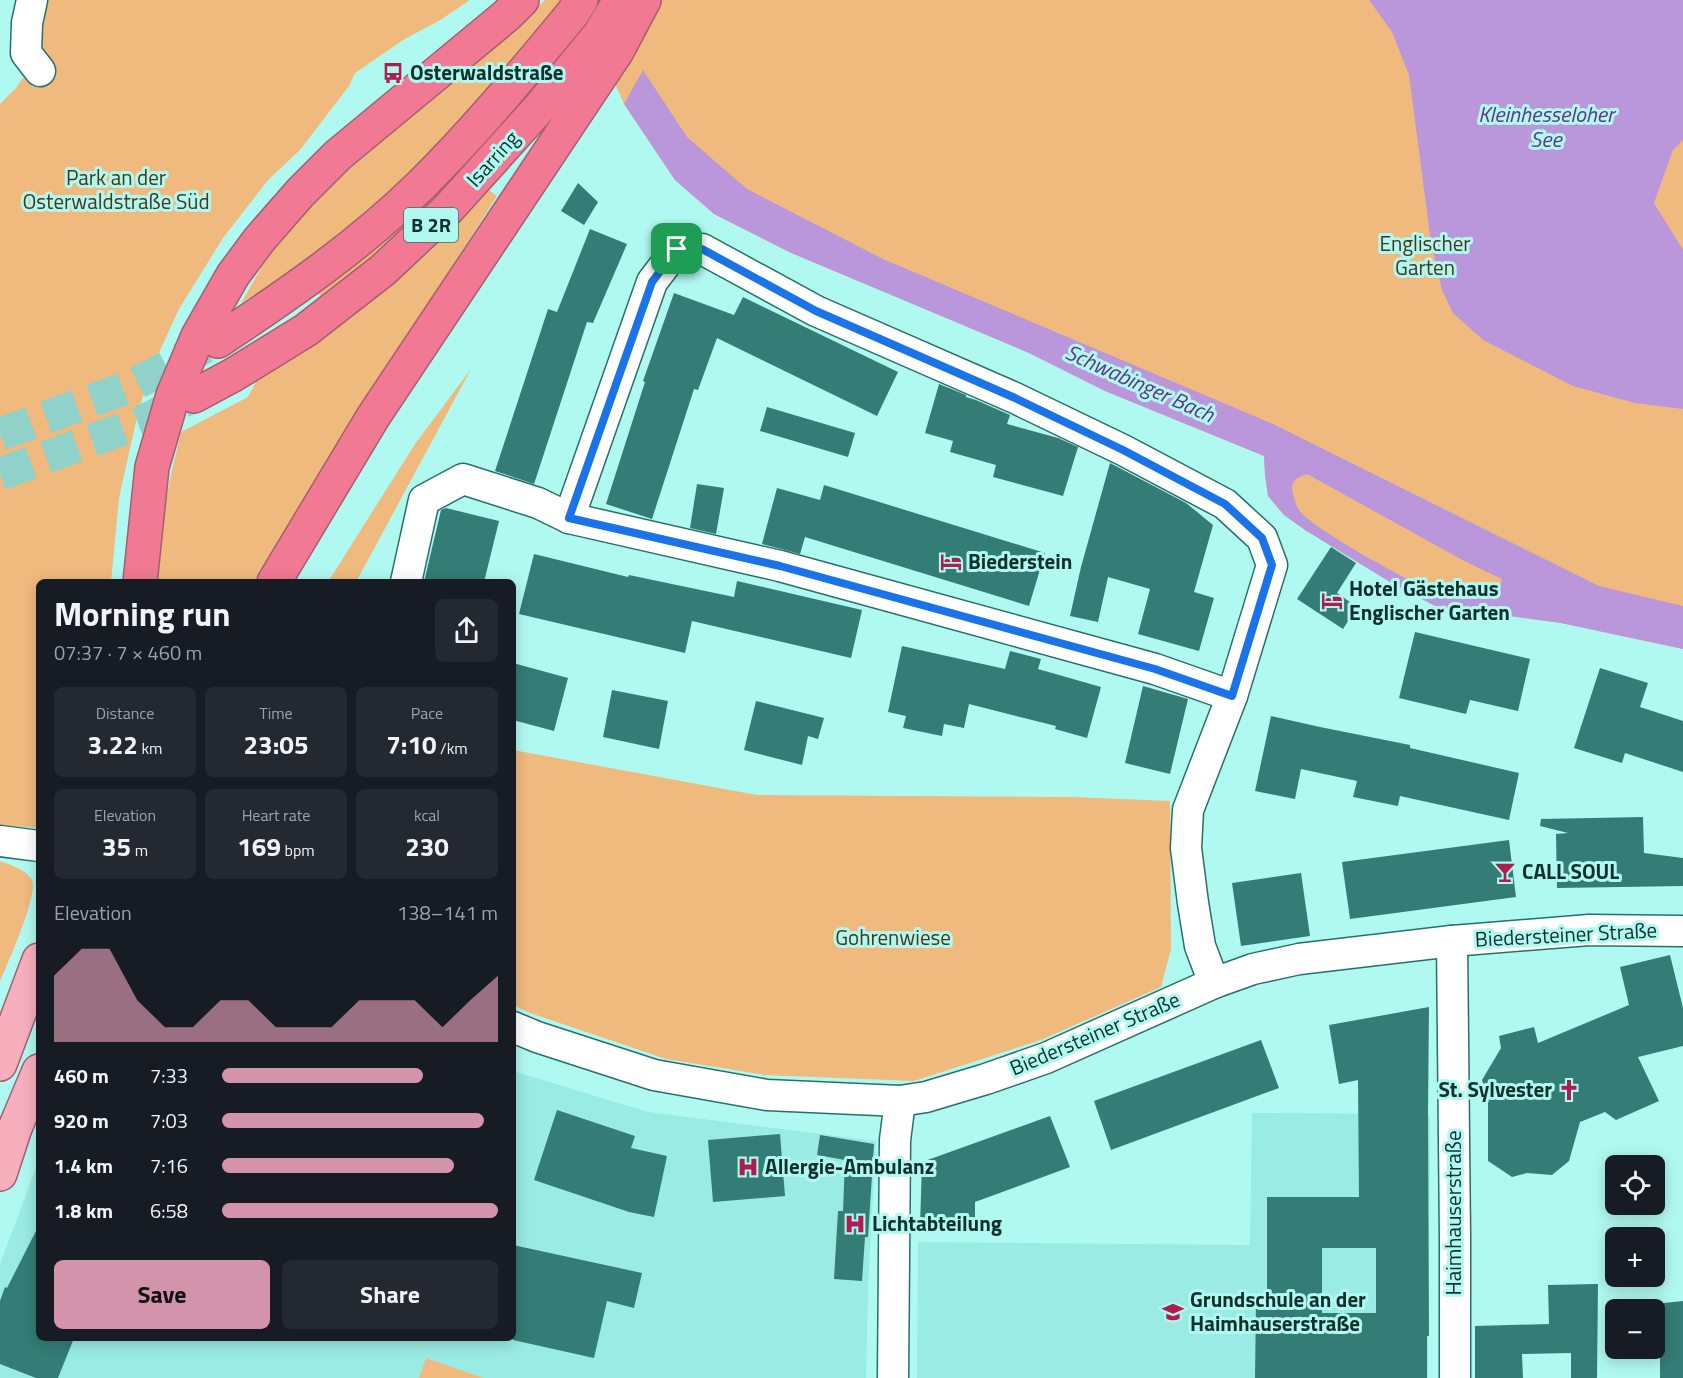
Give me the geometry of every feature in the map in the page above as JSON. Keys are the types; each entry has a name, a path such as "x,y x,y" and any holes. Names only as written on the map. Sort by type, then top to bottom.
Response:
{"highway":[{"path":"140,579 152,466 173,395 198,336 233,275 293,200 338,155 507,15 522,0"},
{"name":"Isarring","path":"218,341 280,300 354,244 421,185 510,90 573,14 581,0"},
{"name":"Isarring","path":"194,396 306,330 382,270 447,210 541,106 600,33 620,0"},
{"path":"276,579 373,417 617,51 644,0"}],"main road":[{"path":"0,1064 36,968"},
{"path":"0,1174 15,1128 36,1078"}],"street":[{"path":"32,0 27,23 26,53 40,70"},
{"path":"569,518 652,282 677,249 702,249 816,311 1026,404 1123,450 1225,504 1262,538 1272,565 1232,696 1188,810 1186,848 1193,903 1200,946 1214,983"},
{"path":"407,579 424,500 463,479 538,503 569,518 790,569 1155,669 1232,696"},
{"path":"0,841 36,846"},
{"name":"Biedersteiner Straße","path":"516,1028 654,1075 767,1095 900,1101 926,1097 1046,1058 1214,983 1253,969 1299,959 1452,941 1589,930 1683,931"},
{"name":"Haimhauserstraße","path":"1452,941 1455,1378"},
{"path":"893,1378 895,1140 900,1101"}],"shaded area":[{"path":"516,1072 648,1112 876,1141 868,1287 866,1378 0,1378 0,1264 36,1168 36,1341 516,1341"},
{"name":"Grundschule an der Haimhauserstraße","path":"1252,1113 1430,1114 1428,1378 917,1378 918,1242 1250,1245"}],"green space":[{"name":"Park an der Osterwaldstraße Süd","path":"42,0 470,0 442,19 403,40 355,73 349,86 300,150 268,180 223,238 179,309 157,357 139,408 119,498 111,579 36,579 36,828 0,825 0,104 16,88 40,53"},
{"path":"545,0 563,0 478,107 368,216 282,278 241,303 270,253 314,201 355,162 512,32"},
{"name":"Englischer Garten","path":"579,0 1683,0 1683,649 1561,623 1435,606 1390,582 1284,515 1268,496 1264,456 1105,391 1029,353 789,252 714,214 675,180 624,104 588,21 508,124 431,207 322,299 317,290"},
{"path":"489,190 497,196 347,431 260,579 158,579 162,523 181,432 248,397 257,380 338,324 444,234"},
{"path":"471,369 358,579 330,579 415,444"},
{"name":"Gohrenwiese","path":"516,751 757,795 1072,797 1170,801 1171,949 1161,987 1041,1040 914,1081 765,1075 666,1059 516,1006"},
{"path":"0,861 26,873 32,880 33,888 27,914 0,982"},
{"path":"426,1358 483,1378 419,1378"}],"water":[{"name":"Kleinhesseloher See","path":"1369,0 1683,0 1683,140 1673,150 1654,203 1683,250 1683,409 1635,403 1573,386 1483,340 1453,313 1442,290 1431,243 1409,75 1392,32"},
{"name":"Schwabinger Bach","path":"643,70 687,137 747,189 883,259 1273,424 1599,586 1683,606 1683,649 1561,623 1435,606 1390,582 1284,515 1268,496 1264,456 1105,391 1029,353 789,252 714,214 675,180 624,104","holes":["1307,474 1466,562 1502,579 1494,592 1477,597 1457,597 1441,594 1411,581 1366,556 1307,518 1296,505 1292,485 1299,477"]}],"building":[{"path":"578,183 598,202 584,225 561,211"},
{"path":"590,229 627,244 593,323 587,322 534,484 495,471 548,309 557,312"},
{"path":"674,293 734,315 743,297 898,372 877,416 717,338 698,390 694,389 652,519 606,504 645,382 643,381"},
{"path":"939,384 1010,415 1007,424 1058,438 1078,447 1063,496 993,477 996,465 950,452 953,441 925,433"},
{"path":"767,407 855,433 848,457 760,431"},
{"path":"1110,463 1186,503 1213,525 1194,592 1214,598 1199,651 1138,634 1150,589 1108,577 1098,622 1070,616"},
{"path":"697,484 724,488 716,534 690,528"},
{"path":"824,485 1045,553 1029,606 805,537 800,554 762,544 777,488 820,500"},
{"path":"446,508 499,521 485,579 425,579 441,510"},
{"path":"1331,547 1356,563 1337,593 1357,607 1343,629 1297,599"},
{"path":"534,554 628,577 629,575 734,597 737,581 862,610 851,658 692,621 685,653 519,614"},
{"path":"1415,632 1530,659 1518,711 1470,700 1466,714 1399,698"},
{"path":"902,646 1005,669 1010,651 1041,659 1038,669 1101,687 1087,738 1055,729 1056,726 969,704 964,728 944,724 942,736 903,728 906,716 888,712"},
{"path":"516,664 568,678 554,731 516,721"},
{"path":"1600,668 1648,683 1640,707 1683,721 1683,772 1625,753 1622,763 1574,748"},
{"path":"1143,686 1188,699 1170,774 1125,763"},
{"path":"612,690 668,701 659,749 603,737"},
{"path":"756,701 824,718 818,739 808,736 802,765 744,750"},
{"path":"1271,716 1410,745 1410,748 1519,773 1509,820 1400,796 1398,806 1353,797 1357,781 1301,769 1295,799 1255,791"},
{"path":"1643,817 1644,853 1683,858 1683,886 1557,888 1556,834 1568,833 1540,826 1541,819"},
{"path":"1509,840 1516,897 1350,919 1342,862"},
{"path":"1301,873 1310,936 1241,946 1232,883"},
{"name":"St. Sylvester","path":"1670,955 1683,1008 1683,1046 1638,1057 1659,1101 1616,1120 1605,1112 1580,1122 1569,1161 1552,1175 1527,1173 1512,1177 1488,1161 1488,1100 1482,1080 1501,1048 1499,1036 1534,1027 1538,1043 1629,1005 1620,967"},
{"path":"1429,1007 1427,1378 1255,1378 1256,1302 1267,1302 1267,1197 1359,1197 1358,1080 1339,1084 1329,1025","holes":["1322,1248 1376,1248 1376,1313 1322,1313"]},
{"path":"1261,1040 1279,1088 1111,1150 1094,1101"},
{"path":"557,1110 635,1136 631,1148 667,1156 654,1217 629,1212 534,1180"},
{"path":"1050,1116 1070,1167 975,1202 975,1230 920,1227 922,1162"},
{"path":"780,1134 785,1196 713,1202 708,1140"},
{"path":"820,1135 874,1144 868,1237 865,1237 862,1281 834,1279 838,1211 843,1211 845,1160 817,1155"},
{"path":"36,1231 36,1341 73,1341 58,1378 36,1378 0,1364 0,1301 5,1287 7,1288"},
{"path":"516,1246 642,1273 634,1308 607,1301 594,1358 516,1341"},
{"path":"1598,1284 1597,1378 1571,1378 1571,1353 1522,1354 1523,1378 1475,1378 1475,1326 1549,1324 1548,1285"},
{"path":"1683,1301 1683,1378 1660,1378 1660,1359 1665,1359 1665,1303"}],"tunnel":[{"path":"0,434 131,386 205,347"},
{"path":"0,474 139,423 190,398"}],"place":[{"name":"Osterwaldstraße","path":"393,73"},
{"name":"Biederstein","path":"951,562"},
{"name":"Hotel Gästehaus Englischer Garten","path":"1332,601"},
{"name":"CALL SOUL","path":"1505,872"},
{"name":"St. Sylvester","path":"1569,1090"},
{"name":"Allergie-Ambulanz","path":"748,1167"},
{"name":"Lichtabteilung","path":"855,1224"},
{"name":"Grundschule an der Haimhauserstraße","path":"1173,1312"}],"route":[{"path":"677,249 702,249 816,311 1015,398 1123,450 1225,504 1262,538 1272,565 1232,696 1155,669 780,566 569,518 652,282 677,249"}]}
